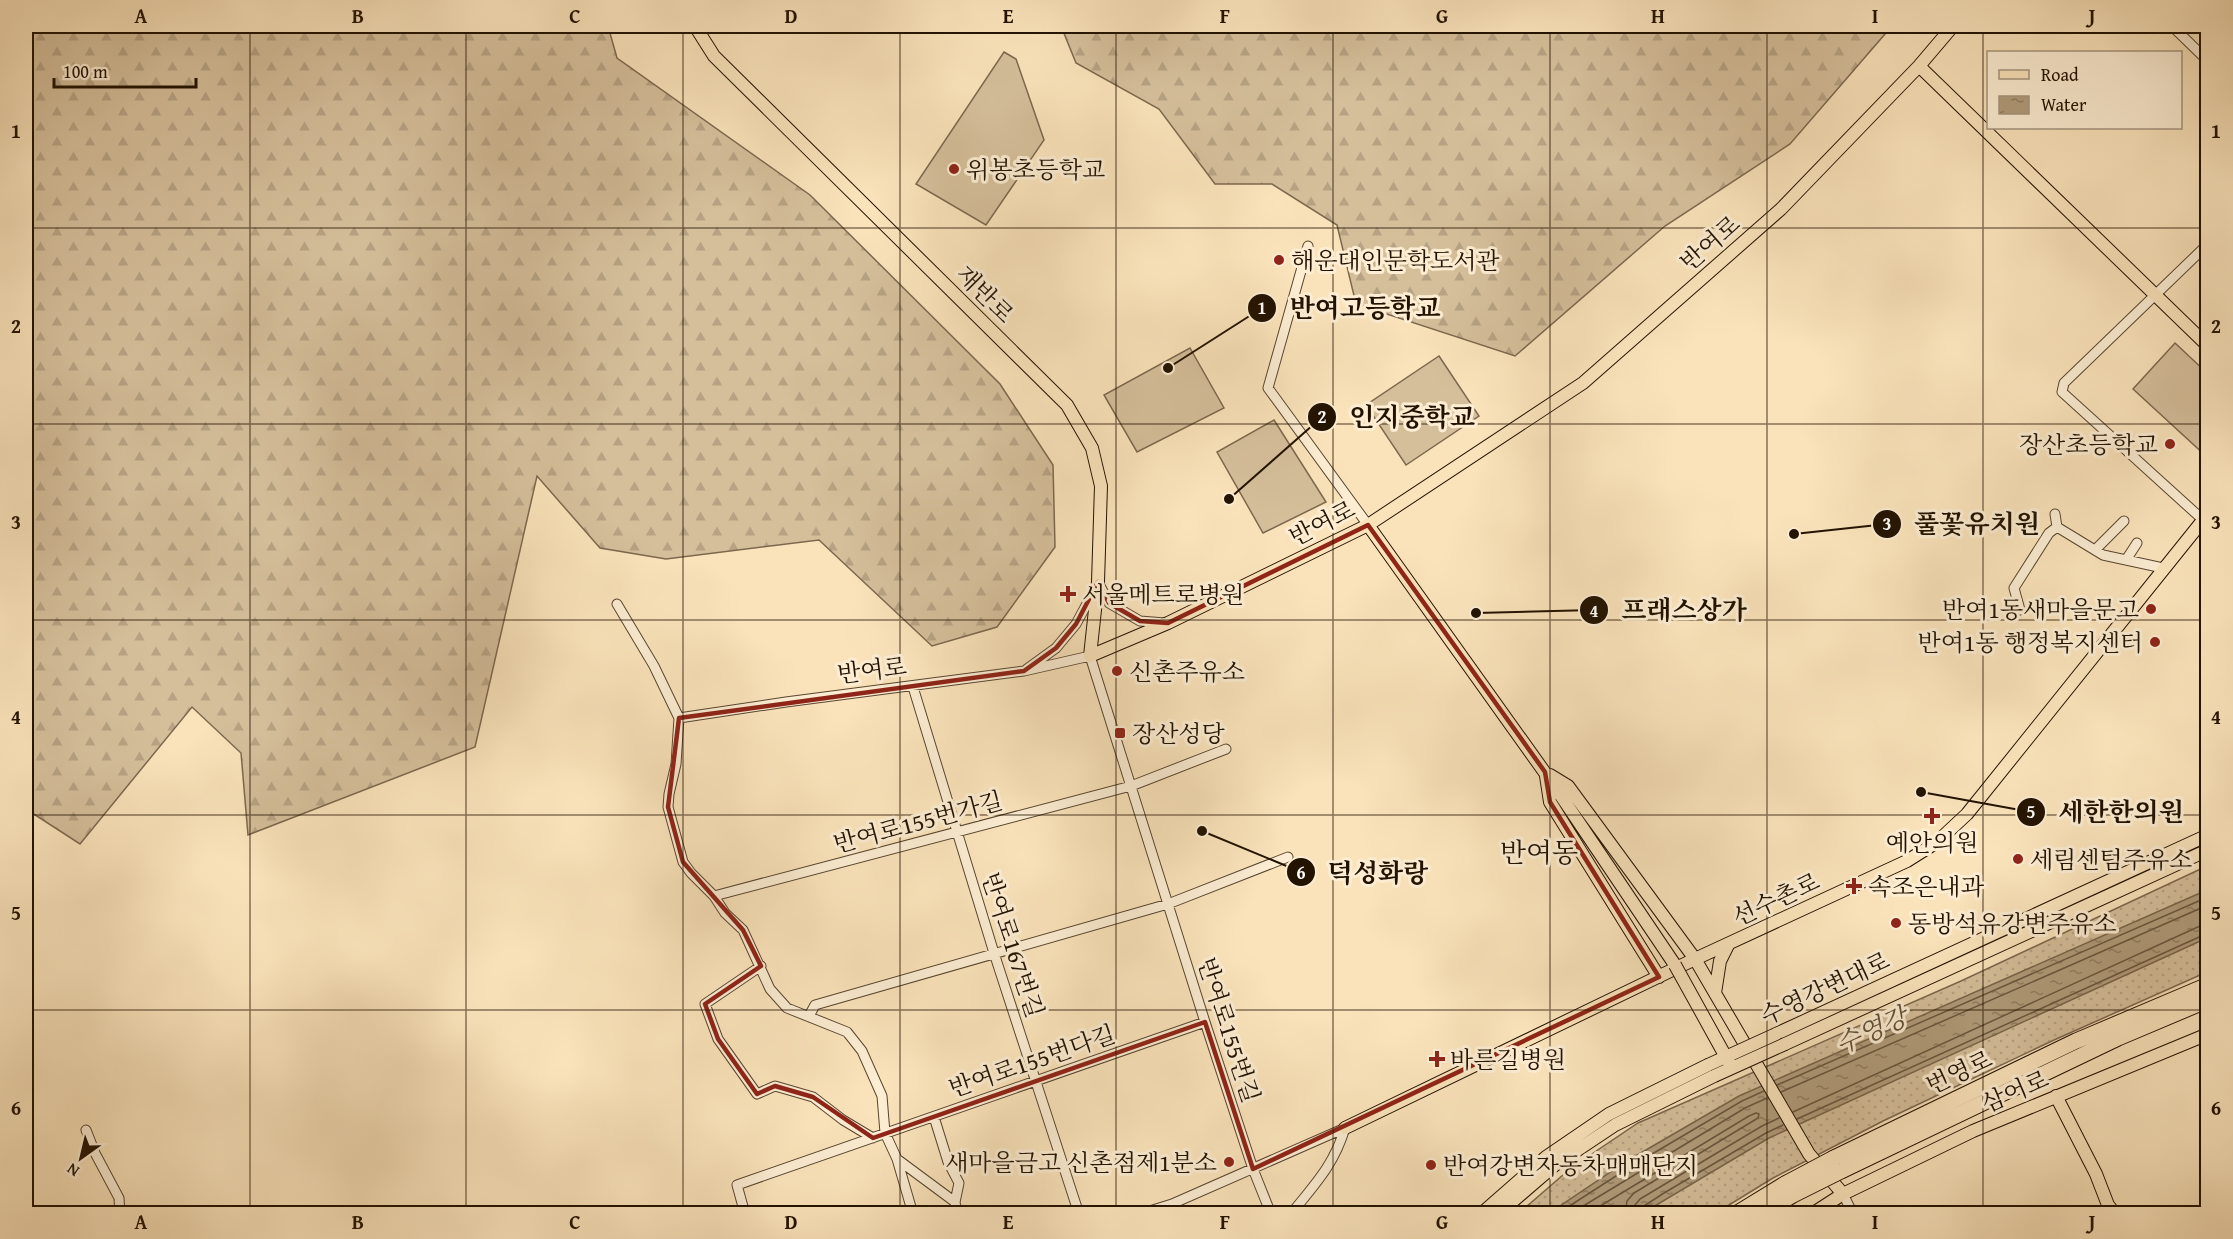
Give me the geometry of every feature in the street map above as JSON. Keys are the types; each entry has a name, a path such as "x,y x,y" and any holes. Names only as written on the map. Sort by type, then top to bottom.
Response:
{"highway":[{"name":"번영로","path":"1736,1214 1788,1190 2076,1041 2208,985"},
{"name":"번영로","path":"1838,1164 2208,1000"},
{"name":"번영로","path":"1763,1214 1788,1190"}],"main road":[{"name":"재반로","path":"695,26 714,56 1067,405 1092,448 1101,486 1098,582 1090,656"},
{"name":"반여로","path":"1090,656 1168,623 1368,525 1583,383 1781,209 1919,66 1953,26"},
{"path":"1919,66 2208,346"},
{"name":"선수촌로","path":"1345,1128 1695,959 1907,861 1937,842 1967,814 2205,516"},
{"path":"1368,525 1545,772 1675,965 1729,1062"},
{"path":"1545,772 1568,786 1695,959 1809,1154 1843,1194"},
{"path":"1545,772 1550,802 1659,977"},
{"name":"수영강변대로","path":"1498,1214 1555,1165 1615,1125 1776,1034 2208,835"},
{"name":"수영강변대로","path":"1729,1062 1785,1044 2208,850"},
{"path":"1715,993 1720,961 1728,945"},
{"name":"삼어로","path":"1812,1214 1843,1194 1973,1131 2208,1034"},
{"name":"수영강변대로","path":"1481,1214 1546,1157 1609,1114 1711,1071"},
{"path":"2056,1096 2096,1174 2108,1205 2115,1214"}],"street":[{"path":"2172,26 2208,61"},
{"path":"2205,516 2062,392 2064,383 2208,244"},
{"path":"1308,246 1268,388 1368,525"},
{"path":"2055,514 2057,528"},
{"path":"2095,550 2124,521"},
{"path":"2057,528 2103,555 2163,568"},
{"path":"2020,610 2014,588 2049,533 2057,528"},
{"path":"2126,560 2137,543"},
{"path":"1098,582 1109,603 1140,621 1168,623"},
{"path":"1024,671 1056,648 1076,624 1098,582"},
{"path":"617,604 654,666 679,718 676,764 669,794 669,807 683,862 725,913 743,930 770,989 787,1008 847,1032 862,1051 882,1096 885,1133 897,1159 913,1214"},
{"name":"반여로","path":"679,718 1024,671 1090,656"},
{"name":"반여로155번길","path":"1090,656 1205,1022 1253,1169 1271,1214"},
{"name":"반여로167번길","path":"913,687 994,953 1079,1214"},
{"path":"1131,786 1226,749"},
{"name":"반여로155번가길","path":"714,897 1131,786"},
{"path":"809,1016 815,1005 1168,904 1288,857"},
{"path":"760,966 705,1004 718,1039 757,1094 775,1086 813,1097 843,1120 873,1138"},
{"name":"반여로155번다길","path":"745,1214 737,1185 1205,1022"},
{"path":"934,1117 948,1162 959,1183 955,1202 957,1214"},
{"path":"1291,1214 1322,1177 1338,1150 1345,1128"},
{"name":"선수촌로","path":"1140,1214 1172,1204 1345,1128"},
{"path":"86,1130 95,1153 119,1198 120,1214"},
{"path":"897,1159 955,1202"},
{"path":"1843,1194 1853,1214"},
{"path":"1172,1204 1187,1214"}],"highlighted area":[{"path":"1368,525 1545,772 1550,802 1659,977 1253,1169 1205,1022 873,1138 813,1097 775,1086 757,1094 718,1039 705,1004 761,966 743,930 683,862 668,807 679,718 1024,671 1056,648 1076,624 1098,582 1109,603 1140,621 1168,623"}],"green space":[{"path":"26,26 608,26 617,58 810,195 1000,384 1053,465 1055,547 997,627 932,646 819,540 666,559 600,548 537,476 475,747 248,835 241,753 192,707 80,844 26,809"},
{"path":"1061,26 1892,26 1790,144 1665,226 1515,356 1356,304 1337,225 1272,184 1215,184 1159,109 1076,63"},
{"path":"1004,52 1016,59 1044,140 986,225 916,184"},
{"path":"2175,343 2207,373 2207,457 2133,389"},
{"path":"1190,348 1224,408 1137,452 1104,395"},
{"path":"1439,356 1479,416 1406,465 1366,405"},
{"path":"1274,420 1326,502 1263,533 1217,452"},
{"path":"2207,866 2207,972 2054,1040 1883,1121 1773,1178 1716,1213 1518,1214 1571,1168 1638,1123 1961,981"}],"water":[{"name":"수영강","path":"2207,890 2207,938 1769,1138 1643,1213 1548,1214 1627,1161 1739,1096"}],"place":[{"name":"위봉초등학교","path":"954,169"},
{"name":"해운대인문학도서관","path":"1279,260"},
{"name":"반여고등학교","path":"1168,368"},
{"name":"장산초등학교","path":"2170,444"},
{"name":"인지중학교","path":"1229,499"},
{"name":"풀꽃유치원","path":"1794,534"},
{"name":"서울메트로병원","path":"1068,594"},
{"name":"반여1동새마을문고","path":"2151,609"},
{"name":"프래스상가","path":"1476,613"},
{"name":"반여1동 행정복지센터","path":"2155,642"},
{"name":"신촌주유소","path":"1117,671"},
{"name":"장산성당","path":"1120,733"},
{"name":"세한한의원","path":"1921,792"},
{"name":"예안의원","path":"1932,816"},
{"name":"덕성화랑","path":"1202,831"},
{"name":"세림센텀주유소","path":"2018,859"},
{"name":"속조은내과","path":"1854,886"},
{"name":"동방석유강변주유소","path":"1896,923"},
{"name":"바른길병원","path":"1437,1059"},
{"name":"새마을금고 신촌점제1분소","path":"1229,1162"},
{"name":"반여강변자동차매매단지","path":"1431,1165"}],"district":[{"name":"반여동","path":"1539,852"}]}
